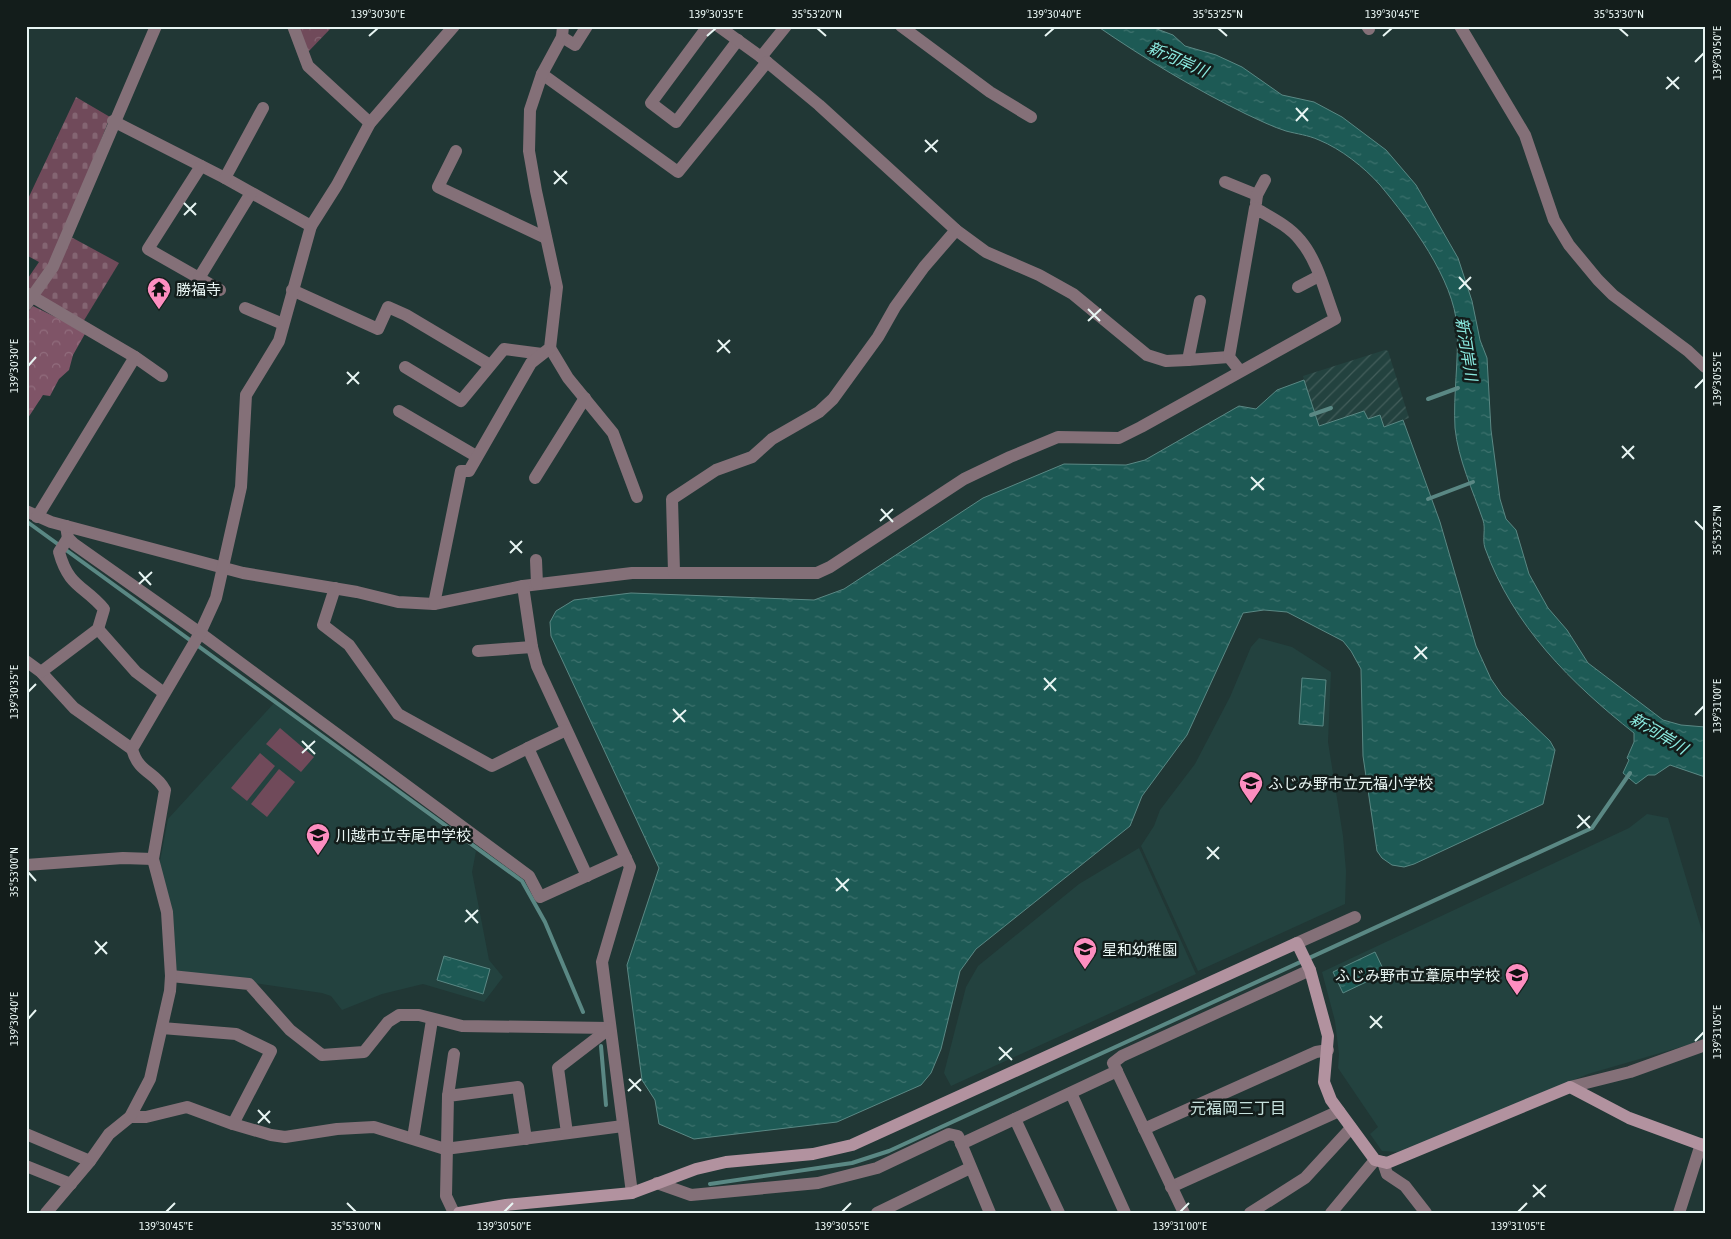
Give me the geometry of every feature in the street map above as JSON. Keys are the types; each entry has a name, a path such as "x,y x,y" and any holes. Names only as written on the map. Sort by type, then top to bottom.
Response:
{"street":[{"path":"156,26 53,267 28,298 135,357 162,376"},
{"path":"293,26 308,66 370,123"},
{"path":"132,749 200,633 216,598 241,487 246,395 279,341 310,226 337,186 370,123 454,26"},
{"path":"434,604 461,471 469,471 531,363 546,351 557,287 536,191 529,132 530,110 542,74 563,32 575,45 587,26"},
{"path":"708,26 651,103 676,122 738,40"},
{"path":"718,26 764,59 847,129 956,230 986,252 1039,275 1072,294 1148,355 1166,361 1229,357"},
{"path":"542,74 678,172 764,59 786,26"},
{"path":"901,26 990,92 1031,118"},
{"path":"1460,26 1525,136 1554,220 1569,245 1598,280 1614,295 1705,366"},
{"path":"225,178 263,108"},
{"path":"114,121 225,178 310,226"},
{"path":"456,151 438,188 546,238"},
{"path":"201,166 148,249 220,290"},
{"path":"1240,371 1229,357 1257,195 1265,180"},
{"path":"1225,182 1257,195"},
{"path":"199,278 251,193"},
{"path":"67,532 121,539 223,568 335,588 398,602 434,604 523,586 610,575 674,572 817,573 830,567 964,479 1058,437 1118,438 1335,319 1313,260 1300,239 1280,223 1255,208"},
{"path":"674,572 672,499 716,470 752,457 772,439 819,412 833,399 878,337 895,307 924,267 956,230"},
{"path":"1298,287 1319,276"},
{"path":"292,290 378,329 388,307 406,315 490,365"},
{"path":"1188,360 1200,301"},
{"path":"245,308 283,324"},
{"path":"405,367 460,400 504,349 546,351 613,432 637,497"},
{"path":"135,357 32,514 67,532 200,633 529,876 540,897 626,858"},
{"path":"535,478 586,398"},
{"path":"399,411 476,456"},
{"path":"41,672 98,628 104,609 72,582 62,562 59,552 67,532"},
{"path":"536,560 537,584"},
{"path":"523,586 532,647 545,685 630,867 602,962 632,1192"},
{"path":"335,588 323,625 349,645 398,714 492,766 566,730"},
{"path":"98,628 136,672 164,693"},
{"path":"478,651 532,647"},
{"path":"26,661 41,672 74,708 132,749 140,766 162,783 166,790 153,859 167,912 171,976 162,1028 150,1079 130,1117 109,1134 90,1161 46,1213"},
{"path":"528,748 586,876"},
{"path":"26,865 122,858 153,859"},
{"path":"468,1212 506,1205 632,1192 696,1168 726,1162 813,1154 852,1146 1355,917"},
{"path":"1297,943 1310,970 1328,1036 1324,1082 1331,1100 1387,1174 1405,1186 1426,1213"},
{"path":"1184,1213 1113,1063 1122,1056 1310,970"},
{"path":"171,976 249,984 290,1030 322,1055 364,1052 388,1022 399,1015 419,1016 462,1026 610,1028"},
{"path":"413,1138 432,1020"},
{"path":"162,1028 236,1034 271,1051 233,1124"},
{"path":"567,1133 558,1068 610,1028"},
{"path":"1379,1161 1387,1163 1395,1160 1570,1086 1630,1072 1705,1044"},
{"path":"1144,1129 1316,1052 1328,1050"},
{"path":"454,1054 448,1096 445,1150 446,1196 454,1213"},
{"path":"961,1144 1117,1071"},
{"path":"1570,1086 1630,1118 1703,1145 1679,1213"},
{"path":"448,1096 518,1087 526,1139"},
{"path":"1071,1093 1125,1213"},
{"path":"130,1117 146,1117 187,1107 233,1124 285,1137 337,1128 374,1127 413,1138 445,1150 623,1126"},
{"path":"1171,1187 1339,1111"},
{"path":"1015,1119 1059,1213"},
{"path":"1250,1213 1305,1178 1351,1128"},
{"path":"26,1134 90,1161"},
{"path":"657,1184 691,1195 818,1183 877,1168 949,1134 958,1136 990,1213"},
{"path":"1331,1213 1379,1161"},
{"path":"26,1166 71,1184"},
{"path":"877,1213 898,1208 970,1168"}],"shaded area":[{"path":"1385,350 1388,351 1409,418 1384,427 1368,419 1364,411 1319,426 1303,376"},
{"name":"ふじみ野市立元福小学校","path":"1259,638 1292,647 1331,672 1328,742 1343,836 1346,871 1345,904 1198,971 1141,846 1154,826 1160,810 1195,764 1230,697 1251,647"},
{"name":"川越市立寺尾中学校","path":"275,702 476,851 472,872 489,960 503,977 484,1002 423,984 382,994 342,1010 331,996 322,993 174,971 160,861 168,819"},
{"name":"ふじみ野市立葦原中学校","path":"1647,814 1668,818 1705,941 1705,1040 1588,1074 1398,1152 1382,1151 1370,1134 1378,1127 1338,1068 1339,1054 1335,1021 1322,972 1629,828"},
{"name":"星和幼稚園","path":"1139,848 1196,974 951,1086 944,1073 966,987 978,966 1079,884"}],"green space":[{"path":"299,26 333,26 307,53"},
{"path":"76,97 110,117 60,246 34,291 26,290 26,281 39,262 26,255 26,203"},
{"path":"71,237 119,263 83,322 37,295"},
{"path":"33,306 86,332 73,355 69,370 59,379 50,396 43,395 26,421 26,314"},
{"path":"280,728 314,757 301,772 266,744"},
{"path":"260,753 275,766 247,801 231,788"},
{"path":"279,769 295,782 267,817 251,804"}],"water":[{"name":"新河岸川","path":"1097,26 1149,26 1173,35 1185,46 1216,55 1242,67 1282,95 1314,102 1342,117 1386,150 1416,185 1458,258 1472,301 1480,340 1487,358 1491,430 1500,499 1506,519 1516,530 1529,574 1548,608 1567,630 1588,663 1663,720 1681,725 1705,727 1705,777 1670,765 1655,775 1648,775 1636,784 1623,773 1634,742 1634,733 1588,694 1546,651 1511,603 1485,548 1483,520 1457,440 1455,415 1457,327 1454,309 1448,290 1429,252 1392,199 1367,172 1336,148 1315,138 1286,131 1246,114 1170,73"},
{"path":"1304,380 1319,426 1364,411 1368,419 1380,415 1384,427 1403,420 1440,522 1476,646 1491,679 1502,695 1550,741 1555,750 1543,804 1414,864 1404,867 1392,865 1382,858 1377,851 1363,756 1361,669 1351,651 1343,641 1287,612 1264,610 1243,613 1187,735 1142,796 1130,826 976,949 960,971 941,1049 931,1073 921,1085 837,1122 694,1139 659,1124 655,1100 642,1080 627,965 659,868 551,636 550,622 556,611 574,600 631,593 814,600 844,589 983,498 1064,464 1126,465 1145,460 1239,406 1256,409 1277,390"},
{"path":"1302,678 1326,680 1323,726 1299,724"},
{"path":"1375,952 1385,973 1343,993 1333,972"},
{"path":"444,956 490,969 483,994 437,980"}],"waterway":[{"name":"新河岸川","path":"1428,399 1458,388"},
{"path":"1311,415 1331,408"},
{"path":"1428,499 1473,482"},
{"path":"26,521 522,881 545,922 583,1012"},
{"path":"710,1184 852,1163 889,1151 1592,828 1630,773"},
{"path":"601,1046 606,1105"}],"place":[{"name":"勝福寺","path":"159,310"},
{"name":"ふじみ野市立元福小学校","path":"1251,804"},
{"name":"川越市立寺尾中学校","path":"318,856"},
{"name":"星和幼稚園","path":"1085,970"},
{"name":"ふじみ野市立葦原中学校","path":"1517,996"}],"district":[{"name":"元福岡三丁目","path":"1238,1108"}]}
